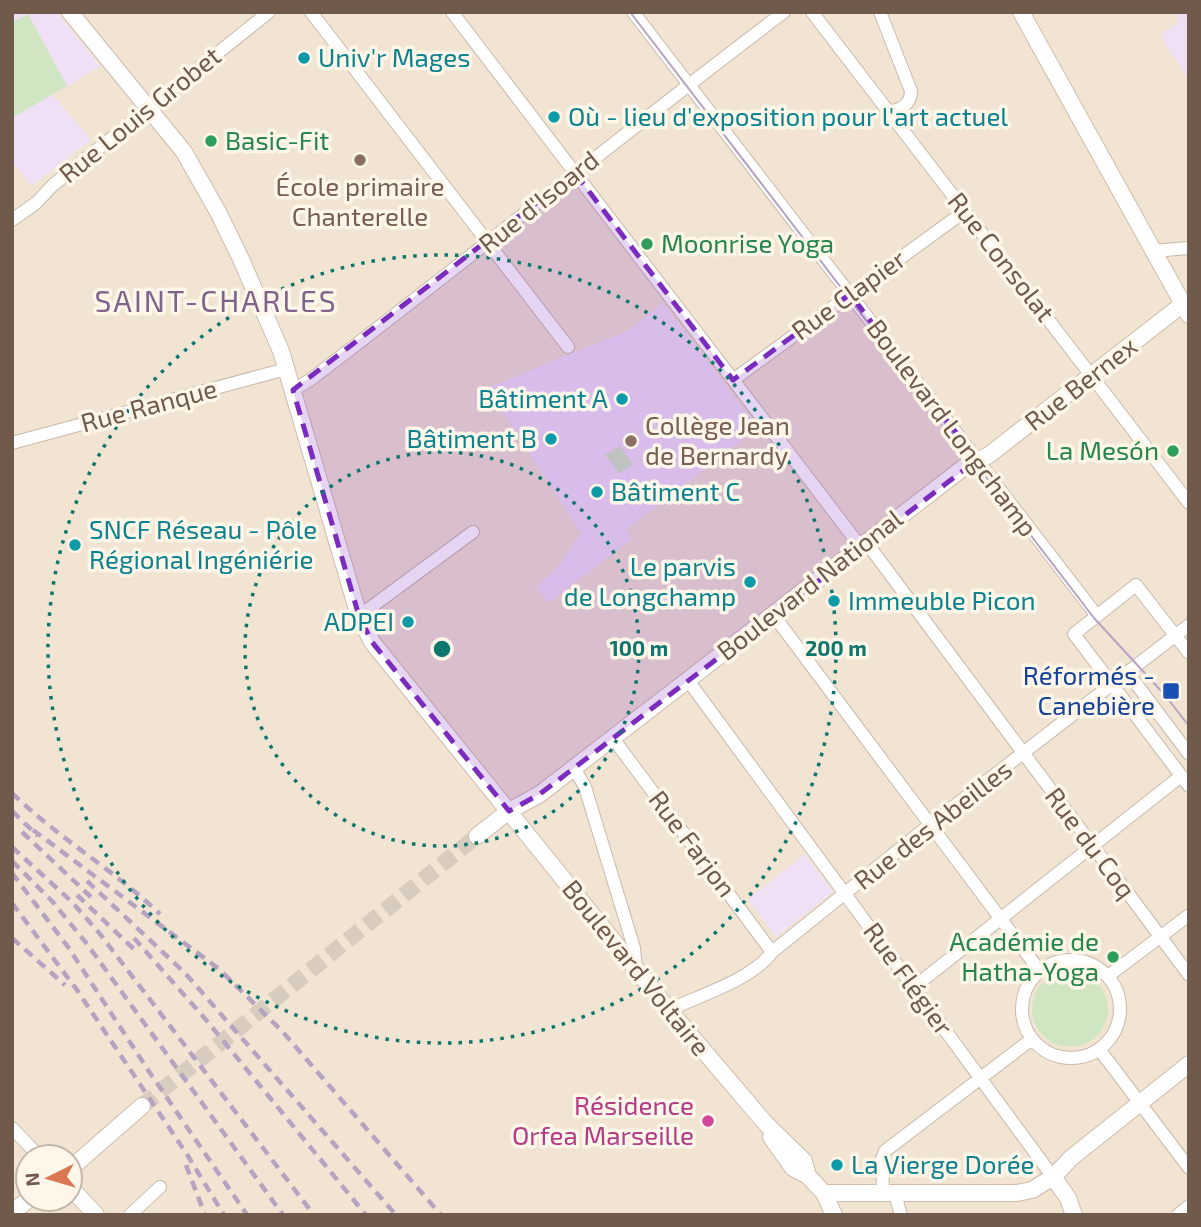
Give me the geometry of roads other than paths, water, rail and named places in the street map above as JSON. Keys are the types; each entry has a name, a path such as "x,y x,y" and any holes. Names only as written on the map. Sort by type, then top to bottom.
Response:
{"main road":[{"name":"Boulevard Voltaire","path":"70,12 184,152 218,212 281,351 359,616 372,642 669,1010 766,1124 772,1140 793,1168 808,1176 824,1193 834,1215"},
{"path":"1021,12 1153,251 1187,307"},
{"name":"Rue Bernex","path":"977,460 989,455 1091,376 1187,307"},
{"name":"Boulevard National","path":"477,835 509,811 535,797 772,613 977,460"},
{"path":"824,1193 1017,1193 1032,1190 1054,1177 1071,1158 1189,1064"},
{"path":"84,1157 142,1106"},
{"path":"1054,1177 1069,1198 1074,1215"},
{"path":"84,1202 96,1215"}],"street":[{"name":"Rue Louis Grobet","path":"12,220 270,12"},
{"path":"311,12 568,347"},
{"name":"Rue du Coq","path":"452,12 733,380 863,544 1189,975"},
{"name":"Boulevard Longchamp","path":"634,12 1094,613"},
{"name":"Rue d'Isoard","path":"293,390 310,380 489,243 783,12"},
{"name":"Rue Consolat","path":"812,12 1189,503"},
{"path":"880,12 911,91 910,101 905,106 890,112"},
{"name":"Rue Clapier","path":"733,380 965,211"},
{"path":"1153,251 1189,248"},
{"name":"Rue Ranque","path":"12,443 286,369"},
{"path":"359,616 473,532"},
{"path":"914,987 1093,846 1185,781 1074,634 1094,613 1136,585 1189,653"},
{"path":"772,613 1039,970"},
{"name":"Rue des Abeilles","path":"669,1010 746,974 766,960 772,952 931,824 1189,625"},
{"path":"1128,673 1189,754"},
{"name":"Rue Flégier","path":"687,679 1054,1177"},
{"name":"Rue Farjon","path":"612,737 772,952"},
{"path":"573,768 585,787 634,948 636,969"},
{"path":"1108,976 1189,915"},
{"path":"1074,960 1092,964 1108,976 1117,991 1119,1019 1112,1037 1099,1049 1087,1056 1062,1058 1050,1054 1032,1039 1026,1028 1022,1007 1027,987 1039,970 1056,962 1074,960"},
{"path":"901,1215 889,1194 882,1159 885,1151 1032,1039"},
{"path":"1099,1049 1189,1168"},
{"path":"12,1129 26,1143"},
{"path":"130,1215 160,1187"},
{"path":"1178,1215 1189,1206"}],"tunnel":[{"path":"142,1106 477,836"}],"tram line":[{"path":"630,12 1094,618 1164,694 1189,726"}],"railway":[{"path":"12,793 160,914"},
{"path":"12,811 38,836"},
{"path":"33,830 219,969 282,1031 441,1215"},
{"path":"22,832 91,897"},
{"path":"12,847 72,902 100,934 314,1215"},
{"path":"12,861 52,901 87,944 283,1215"},
{"path":"12,873 68,947 247,1215"},
{"path":"87,881 185,973 396,1215"},
{"path":"77,895 138,953"},
{"path":"12,903 77,990 188,1156 224,1215"},
{"path":"12,938 65,985"},
{"path":"134,938 207,1021 366,1215"},
{"path":"186,1165 205,1215"}],"place":[{"name":"Univ'r Mages","path":"304,58"},
{"name":"Où - lieu d'exposition pour l'art actuel","path":"554,117"},
{"name":"Basic-Fit","path":"211,141"},
{"name":"École primaire Chanterelle","path":"360,160"},
{"name":"Moonrise Yoga","path":"647,244"},
{"name":"Bâtiment A","path":"622,399"},
{"name":"Bâtiment B","path":"551,439"},
{"name":"Collège Jean de Bernardy","path":"631,441"},
{"name":"La Mesón","path":"1173,451"},
{"name":"Bâtiment C","path":"597,492"},
{"name":"SNCF Réseau - Pôle Régional Ingéniérie","path":"75,545"},
{"name":"Le parvis de Longchamp","path":"750,582"},
{"name":"Immeuble Picon","path":"834,601"},
{"name":"ADPEI","path":"408,622"},
{"name":"Réformés - Canebière","path":"1171,691"},
{"name":"Académie de Hatha-Yoga","path":"1113,957"},
{"name":"Résidence Orfea Marseille","path":"708,1121"},
{"name":"La Vierge Dorée","path":"837,1165"}],"district":[{"name":"SAINT-CHARLES","path":"216,302"}]}
